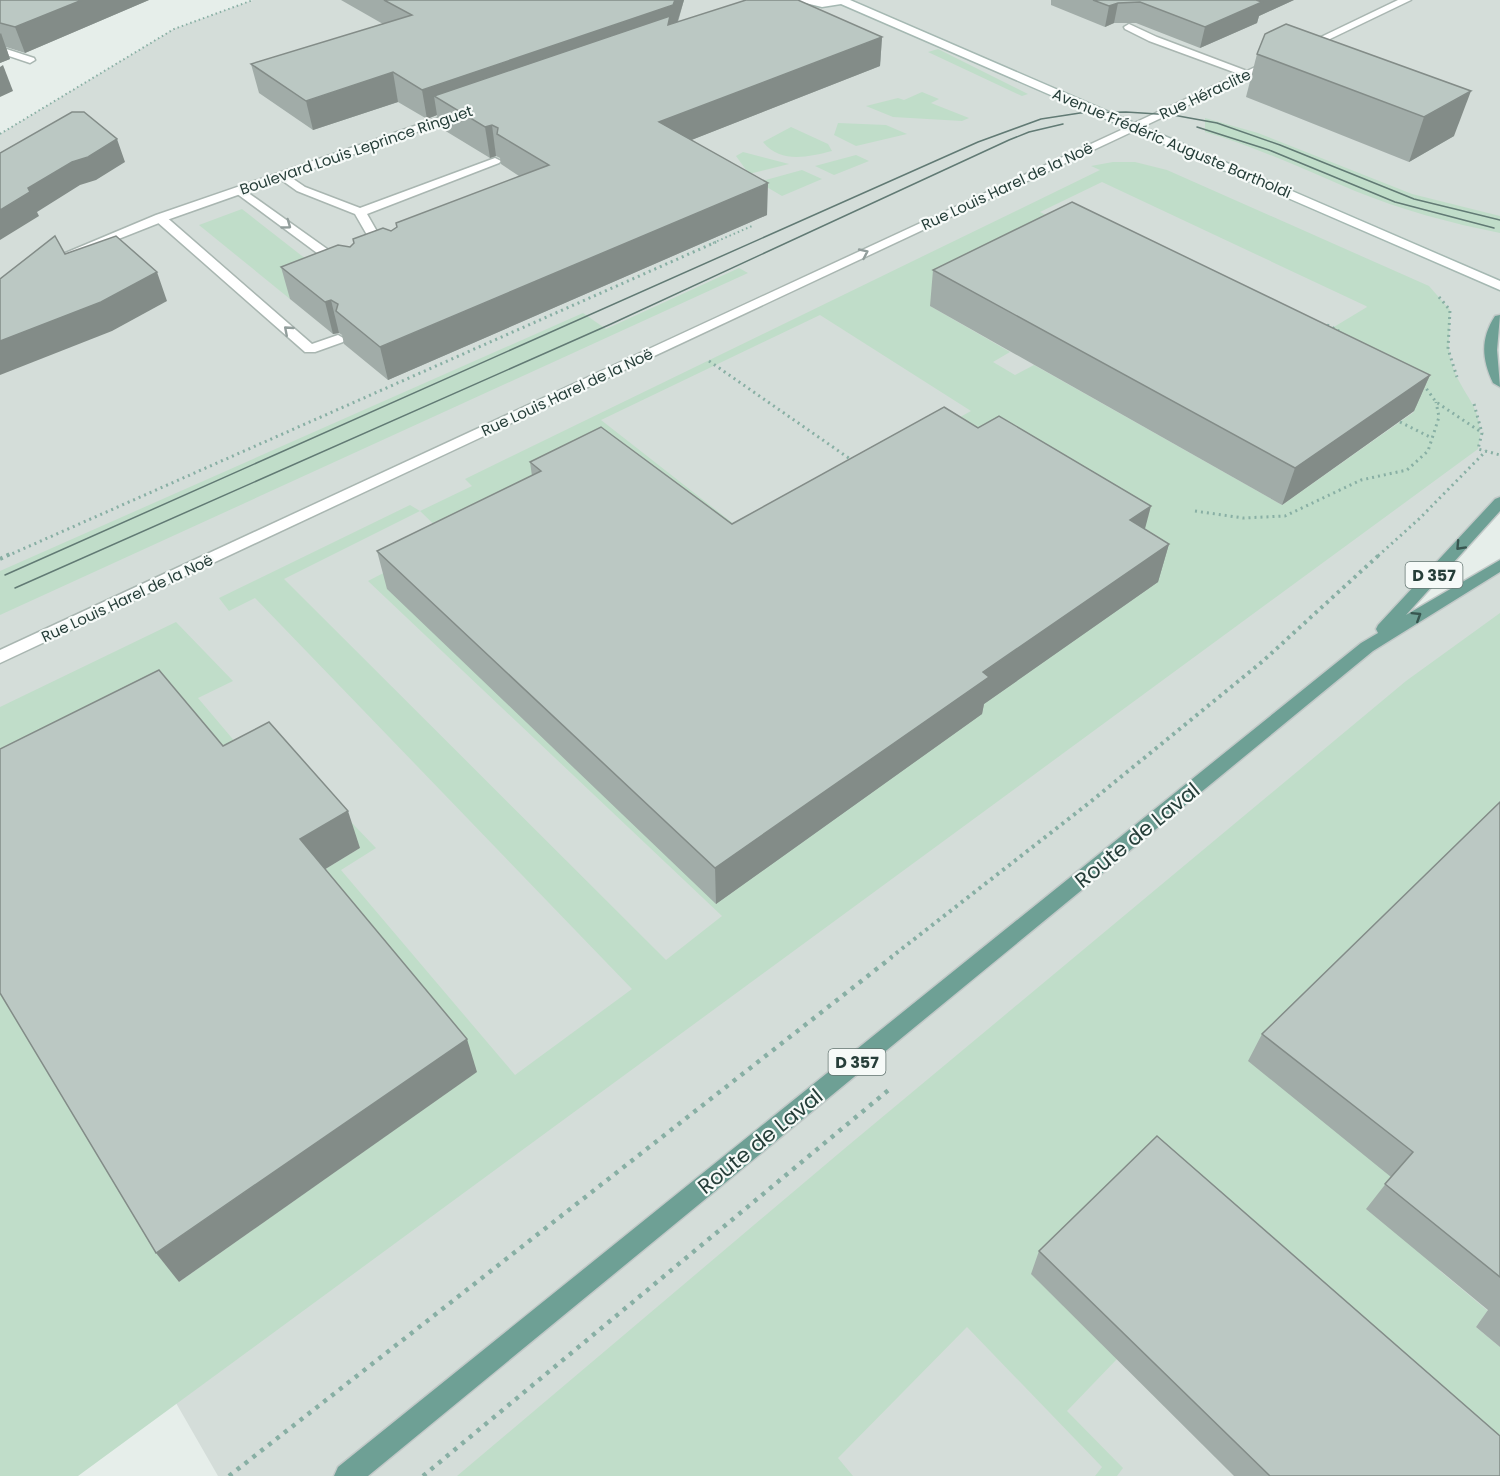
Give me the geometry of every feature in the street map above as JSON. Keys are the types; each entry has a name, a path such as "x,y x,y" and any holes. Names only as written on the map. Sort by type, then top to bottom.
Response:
{"main road":[{"path":"1500,319 1493,328 1489,351 1493,368 1500,382"},
{"name":"Route de Laval","path":"1367,647 1500,502"},
{"name":"Route de Laval","path":"347,1476 1367,647 1500,565"}],"street":[{"path":"798,0 822,4 844,0"},
{"name":"Avenue Frédéric Auguste Bartholdi","path":"844,0 1500,286"},
{"name":"Rue Héraclite","path":"1134,127 1406,0"},
{"path":"1130,27 1153,39 1246,74"},
{"path":"0,50 30,60"},
{"name":"Boulevard Louis Leprince Ringuet","path":"62,258 160,218 474,109"},
{"name":"Rue Louis Harel de la Noë","path":"0,657 1134,127"},
{"path":"360,212 495,161"},
{"path":"282,176 301,189 360,212 378,244 396,257"},
{"path":"240,191 353,274"},
{"path":"160,218 310,349 338,339"}],"path":[{"path":"0,134 174,30 253,0"},
{"path":"0,559 752,226"},
{"path":"1327,325 1348,336"},
{"path":"706,359 858,465"},
{"path":"1418,376 1436,402 1482,433"},
{"path":"1196,511 1243,519 1285,516 1361,480 1407,470 1428,451 1439,417 1436,402"},
{"path":"1400,422 1432,438"},
{"path":"230,1476 1089,803 1245,676 1420,518 1486,451"},
{"path":"423,1476 892,1087"}],"shaded area":[{"path":"253,0 1500,0 1500,319 1493,329 1493,368 1500,383 1500,502 1369,645 1500,565 1500,1476 218,1476 0,1097 0,134 174,29"}],"green space":[{"path":"938,49 1028,94 1022,96 928,52"},
{"path":"922,92 939,99 931,103 969,118 962,121 893,117 866,106 898,98 904,100"},
{"path":"1205,118 1258,133 1412,194 1500,216 1500,233 1426,215 1355,191 1262,152 1205,132"},
{"path":"838,123 886,125 907,134 856,146 834,135"},
{"path":"791,127 828,144 832,151 804,157 786,156 778,154 763,142"},
{"path":"743,152 789,164 749,174 736,156"},
{"path":"856,155 869,161 834,175 815,166"},
{"path":"1113,162 1135,162 1167,170 1429,286 1450,310 1451,362 1476,412 1480,435 1478,449 78,1476 0,1476 0,986 179,1282 476,1072 314,876 360,848 0,798 0,707 176,622 233,681 198,698 253,763 281,749 376,848 341,870 515,1075 632,989 255,598 229,611 219,598 410,505 420,511 472,486 465,479 1100,170 1091,166","holes":["1102,182 1367,307 1304,345 1040,212","930,306 1414,412 1282,505 1034,365 1015,375 993,362 1010,352","820,315 971,411 748,535 601,420","420,511 449,539 368,581 722,916 666,960 284,579"]},
{"path":"802,170 822,179 782,196 758,182"},
{"path":"242,209 334,281 290,299 199,225"},
{"path":"739,268 748,273 0,615 0,571 583,313 606,329"},
{"path":"1500,613 1500,814 1393,1178 1440,1271 1488,1311 1476,1327 1500,1347 1500,1476 1117,1359 1067,1411 1123,1468 1117,1476 1095,1476 1102,1467 967,1327 838,1458 853,1476 457,1476 844,1149 1406,681"}],"building":[{"path":"0,0 82,0 15,27 0,23"},
{"path":"384,0 675,0 673,5 422,90 393,72 306,101 251,64 412,15"},
{"path":"746,0 798,0 882,37 659,122 768,183 380,347 336,311 338,304 331,300 325,302 281,267 338,245 350,247 354,243 353,239 383,228 391,231 397,227 396,223 549,165 497,134 498,128 492,125 485,127 434,96 670,16 668,25"},
{"path":"1093,0 1256,0 1262,2 1205,27 1140,2 1118,3 1109,6"},
{"path":"1286,24 1471,91 1424,117 1257,54 1265,34"},
{"path":"72,112 84,112 117,139 28,188 30,192 0,210 0,153"},
{"path":"1072,202 1430,375 1295,468 933,270"},
{"path":"55,236 65,254 116,236 157,272 101,302 0,341 0,279"},
{"path":"944,407 978,428 999,416 1151,506 1130,520 1169,544 983,672 989,677 715,868 377,551 541,471 530,462 601,427 732,524"},
{"path":"159,670 223,746 269,722 348,811 300,839 467,1039 156,1253 0,993 0,749"},
{"path":"1500,802 1500,1277 1385,1184 1413,1152 1262,1034"},
{"path":"1157,1136 1500,1436 1500,1476 1270,1476 1039,1251"}],"tram line":[{"path":"5,575 978,142 1041,119 1080,113 1126,112 1173,115 1217,123 1280,145 1414,199 1500,220"},
{"path":"15,588 611,324 1009,140 1029,132 1063,124"},
{"path":"1197,127 1269,150 1395,202 1494,228"}]}
